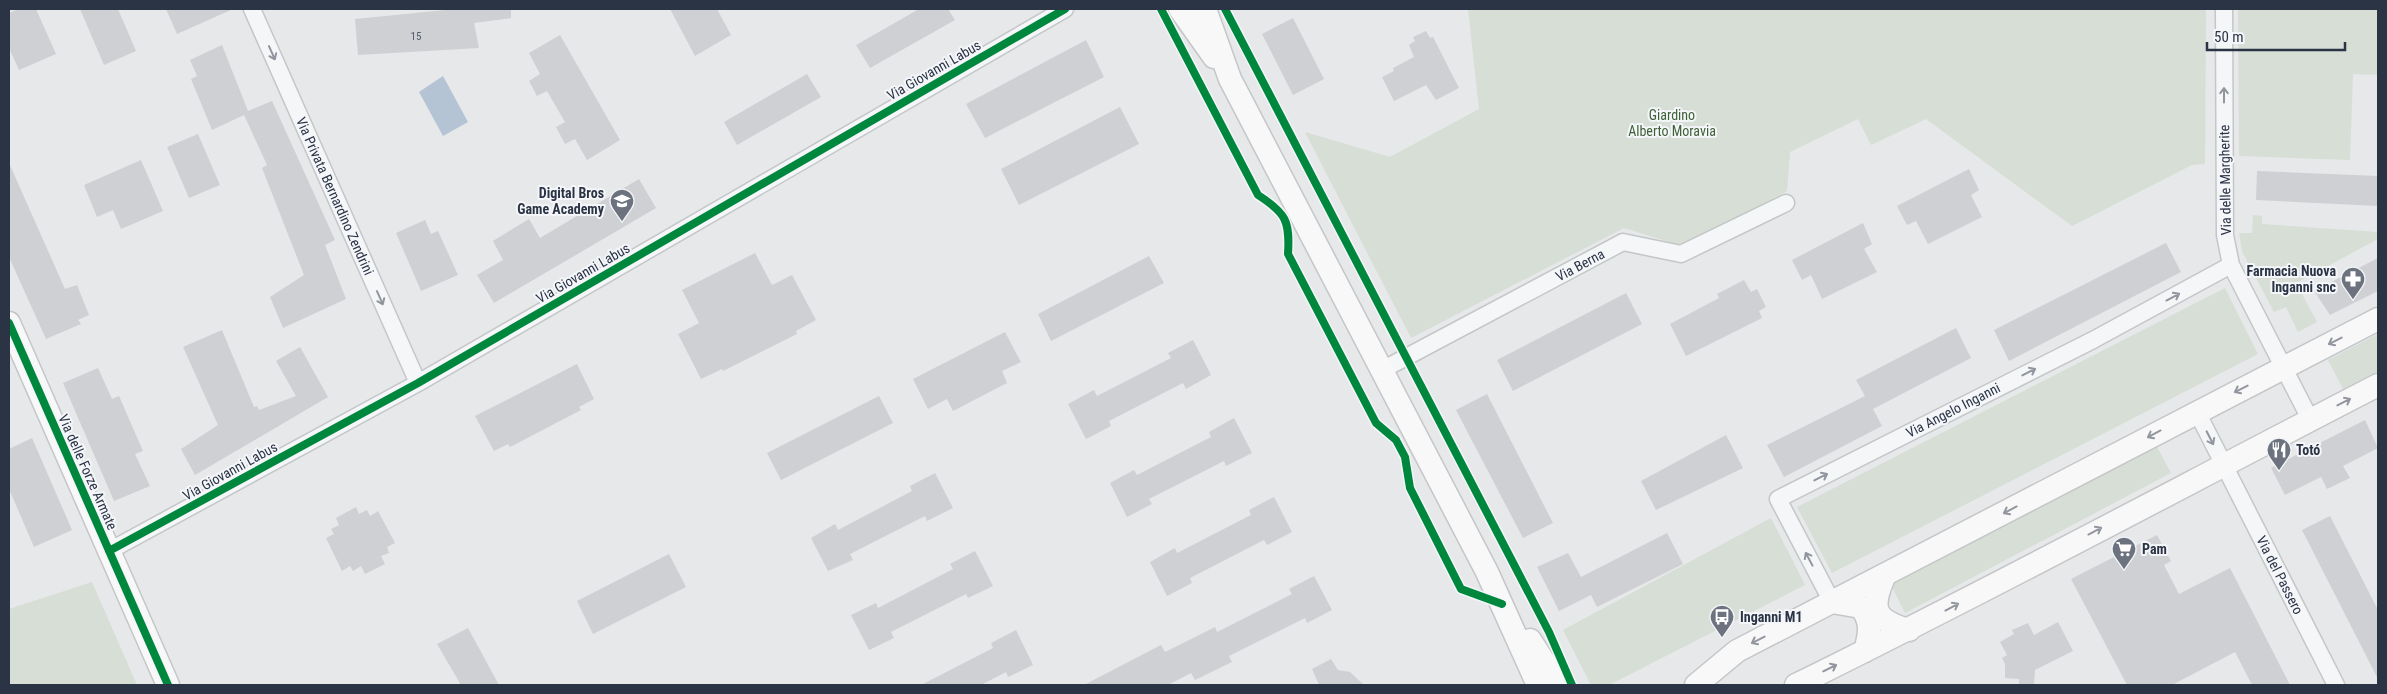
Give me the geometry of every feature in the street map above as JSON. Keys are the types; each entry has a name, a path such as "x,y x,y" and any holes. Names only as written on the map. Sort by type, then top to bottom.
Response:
{"street":[{"name":"Via Privata Bernardino Zendrini","path":"252,9 418,383"},
{"name":"Via Giovanni Labus","path":"109,551 418,383 1065,9"},
{"path":"1180,9 1230,78"},
{"path":"1205,9 1230,78 1487,572 1538,685"},
{"name":"Via delle Margherite","path":"2224,9 2225,235 2231,265 2284,367"},
{"name":"Via Berna","path":"1382,370 1623,242 1681,254 1786,203"},
{"name":"Via Angelo Inganni","path":"1832,602 1778,499 2093,340 2231,265"},
{"path":"1700,684 1737,651 2378,318"},
{"name":"Via delle Forze Armate","path":"9,323 168,685"},
{"path":"2284,367 2310,419"},
{"path":"1796,685 1909,630 2378,385"},
{"path":"2197,412 2224,464"},
{"name":"Via del Passero","path":"2224,464 2336,685"},
{"path":"1487,572 1559,685"},
{"path":"1884,575 1875,596 1877,612 1890,625 1909,630"},
{"path":"1832,602 1861,607 1868,617 1870,632 1865,651"}],"green space":[{"name":"Giardino Alberto Moravia","path":"1468,9 2206,9 2205,164 2192,165 2072,226 1926,119 1871,145 1858,119 1790,152 1787,191 1682,246 1624,228 1411,338 1305,132 1390,157 1479,109"},
{"path":"2238,9 2378,9 2378,75 2353,74 2350,160 2239,156"},
{"path":"2253,215 2262,216 2262,224 2378,232 2378,239 2296,283 2317,322 2298,332 2286,307 2274,312 2242,251 2239,233 2252,233"},
{"path":"2225,288 2258,354 1832,573 1797,507"},
{"path":"2378,334 2378,371 2343,389 2328,360"},
{"path":"2155,443 2171,473 1905,613 1890,583"},
{"path":"1771,518 1805,585 1609,685 1591,685 1563,630"},
{"path":"92,582 137,685 9,685 9,609"}],"water":[{"path":"443,76 468,122 443,136 419,92"}],"building":[{"path":"19,9 36,9 56,54 19,70 9,48 9,13"},
{"path":"80,9 118,9 136,51 104,65"},
{"path":"166,9 233,9 177,34"},
{"path":"455,9 511,9 511,18 474,23 479,48 358,55 355,19"},
{"path":"670,9 717,9 731,35 695,56"},
{"path":"919,9 948,9 955,20 870,68 856,45"},
{"path":"1293,18 1324,79 1293,95 1262,34"},
{"path":"1426,31 1430,38 1433,37 1459,88 1436,100 1426,85 1394,101 1382,77 1394,71 1393,68 1414,57 1409,45 1415,41 1413,37"},
{"path":"560,35 620,140 587,160 575,139 565,144 556,127 565,122 547,91 537,96 529,81 540,74 529,53"},
{"path":"1086,40 1104,77 985,138 966,104"},
{"path":"222,45 248,111 272,101 335,240 325,245 346,299 283,328 270,297 304,275 262,168 267,165 244,115 212,130 191,79 197,76 190,60"},
{"path":"807,74 821,97 737,145 724,122"},
{"path":"1120,107 1139,144 1019,205 1001,169"},
{"path":"198,134 220,185 189,198 167,147"},
{"path":"141,160 163,211 121,229 113,210 97,217 84,185"},
{"path":"9,163 65,289 77,285 89,315 78,320 81,324 46,339 9,257"},
{"path":"1969,169 1979,190 1971,195 1982,217 1928,244 1916,221 1907,225 1897,206"},
{"path":"2257,171 2378,176 2378,206 2256,200"},
{"path":"639,179 656,208 494,303 477,275 503,260 493,241 529,219 540,238"},
{"path":"425,220 431,234 438,231 458,275 421,291 396,233"},
{"path":"1863,223 1872,244 1864,249 1877,272 1822,299 1811,275 1802,280 1792,260"},
{"path":"2166,243 2181,272 2009,361 1994,330"},
{"path":"755,253 772,285 792,275 816,320 796,331 797,334 723,371 722,369 701,379 678,334 699,323 682,290"},
{"path":"1149,256 1164,283 1051,341 1038,314"},
{"path":"2378,258 2378,291 2330,315 2314,291"},
{"path":"1744,280 1751,292 1757,289 1766,307 1759,311 1762,318 1686,356 1670,324 1719,298 1717,294"},
{"path":"1626,293 1642,324 1513,391 1497,360"},
{"path":"1956,328 1971,358 1873,409 1882,426 1784,477 1767,445 1865,396 1856,380"},
{"path":"222,330 254,407 257,406 259,410 296,396 276,361 300,347 328,397 195,475 181,449 218,425 183,347"},
{"path":"1005,332 1021,362 1002,371 1007,383 953,411 947,399 928,409 913,379"},
{"path":"1193,340 1211,375 1186,389 1183,383 1109,421 1111,426 1086,439 1068,404 1094,390 1097,396 1171,358 1168,353"},
{"path":"577,364 594,399 579,407 581,410 510,447 508,444 494,451 475,416"},
{"path":"98,368 112,399 119,396 143,451 135,454 150,486 114,501 63,383"},
{"path":"1487,394 1553,523 1523,538 1456,410"},
{"path":"879,396 893,423 781,480 767,453"},
{"path":"1234,418 1252,453 1226,466 1224,461 1149,499 1152,504 1127,517 1110,483 1134,470 1137,475 1211,437 1209,432"},
{"path":"2365,420 2378,448 2343,466 2350,478 2327,489 2321,477 2285,495 2271,468"},
{"path":"1726,435 1743,468 1656,510 1641,481"},
{"path":"32,438 72,530 34,547 9,489 9,449"},
{"path":"935,473 953,508 927,521 925,516 850,554 853,560 828,571 811,538 835,524 838,530 912,491 910,486"},
{"path":"1274,497 1292,532 1267,545 1264,540 1190,578 1192,583 1167,596 1150,562 1175,548 1177,553 1251,515 1249,510"},
{"path":"356,507 359,514 367,510 370,516 378,511 395,543 387,547 389,553 381,556 385,564 365,574 361,566 353,571 350,566 342,571 326,538 334,534 331,529 339,525 336,518"},
{"path":"2330,516 2378,610 2378,679 2302,530"},
{"path":"1667,533 1683,564 1597,607 1591,595 1559,611 1537,567 1568,553 1581,577"},
{"path":"2157,535 2171,561 2164,565 2179,594 2230,568 2290,685 2252,685 2235,652 2172,685 2127,685 2071,579"},
{"path":"975,551 993,586 968,598 966,594 891,632 894,638 869,650 851,615 876,603 878,608 953,569 950,564"},
{"path":"669,554 686,587 593,634 577,601"},
{"path":"1314,576 1332,610 1307,623 1305,618 1229,656 1232,662 1195,680 1191,673 1168,685 1084,685 1161,645 1165,652 1215,627 1217,632 1292,594 1289,589"},
{"path":"2058,622 2073,651 2035,670 2034,685 2019,685 2019,679 2005,678 2005,664 2002,658 2007,655 2000,642 2014,634 2012,630 2028,623 2034,635"},
{"path":"468,628 499,685 461,685 437,644"},
{"path":"1016,630 1033,665 1008,677 1006,672 981,685 921,685 993,648 991,643"},
{"path":"1331,659 1338,670 1350,672 1364,685 1319,685 1312,669"}],"cycle path":[{"path":"109,551 418,383 1065,9"},
{"path":"1161,9 1258,195 1275,207 1284,219 1288,233 1288,254 1376,423 1396,440 1405,457 1410,488 1461,589 1502,604"},
{"path":"1225,9 1549,632 1572,685"},
{"path":"9,323 168,685"}],"place":[{"name":"Digital Bros Game Academy","path":"622,222"},
{"name":"Farmacia Nuova Inganni snc","path":"2353,300"},
{"name":"Totó","path":"2279,471"},
{"name":"Pam","path":"2124,570"},
{"name":"Inganni M1","path":"1722,638"}]}
